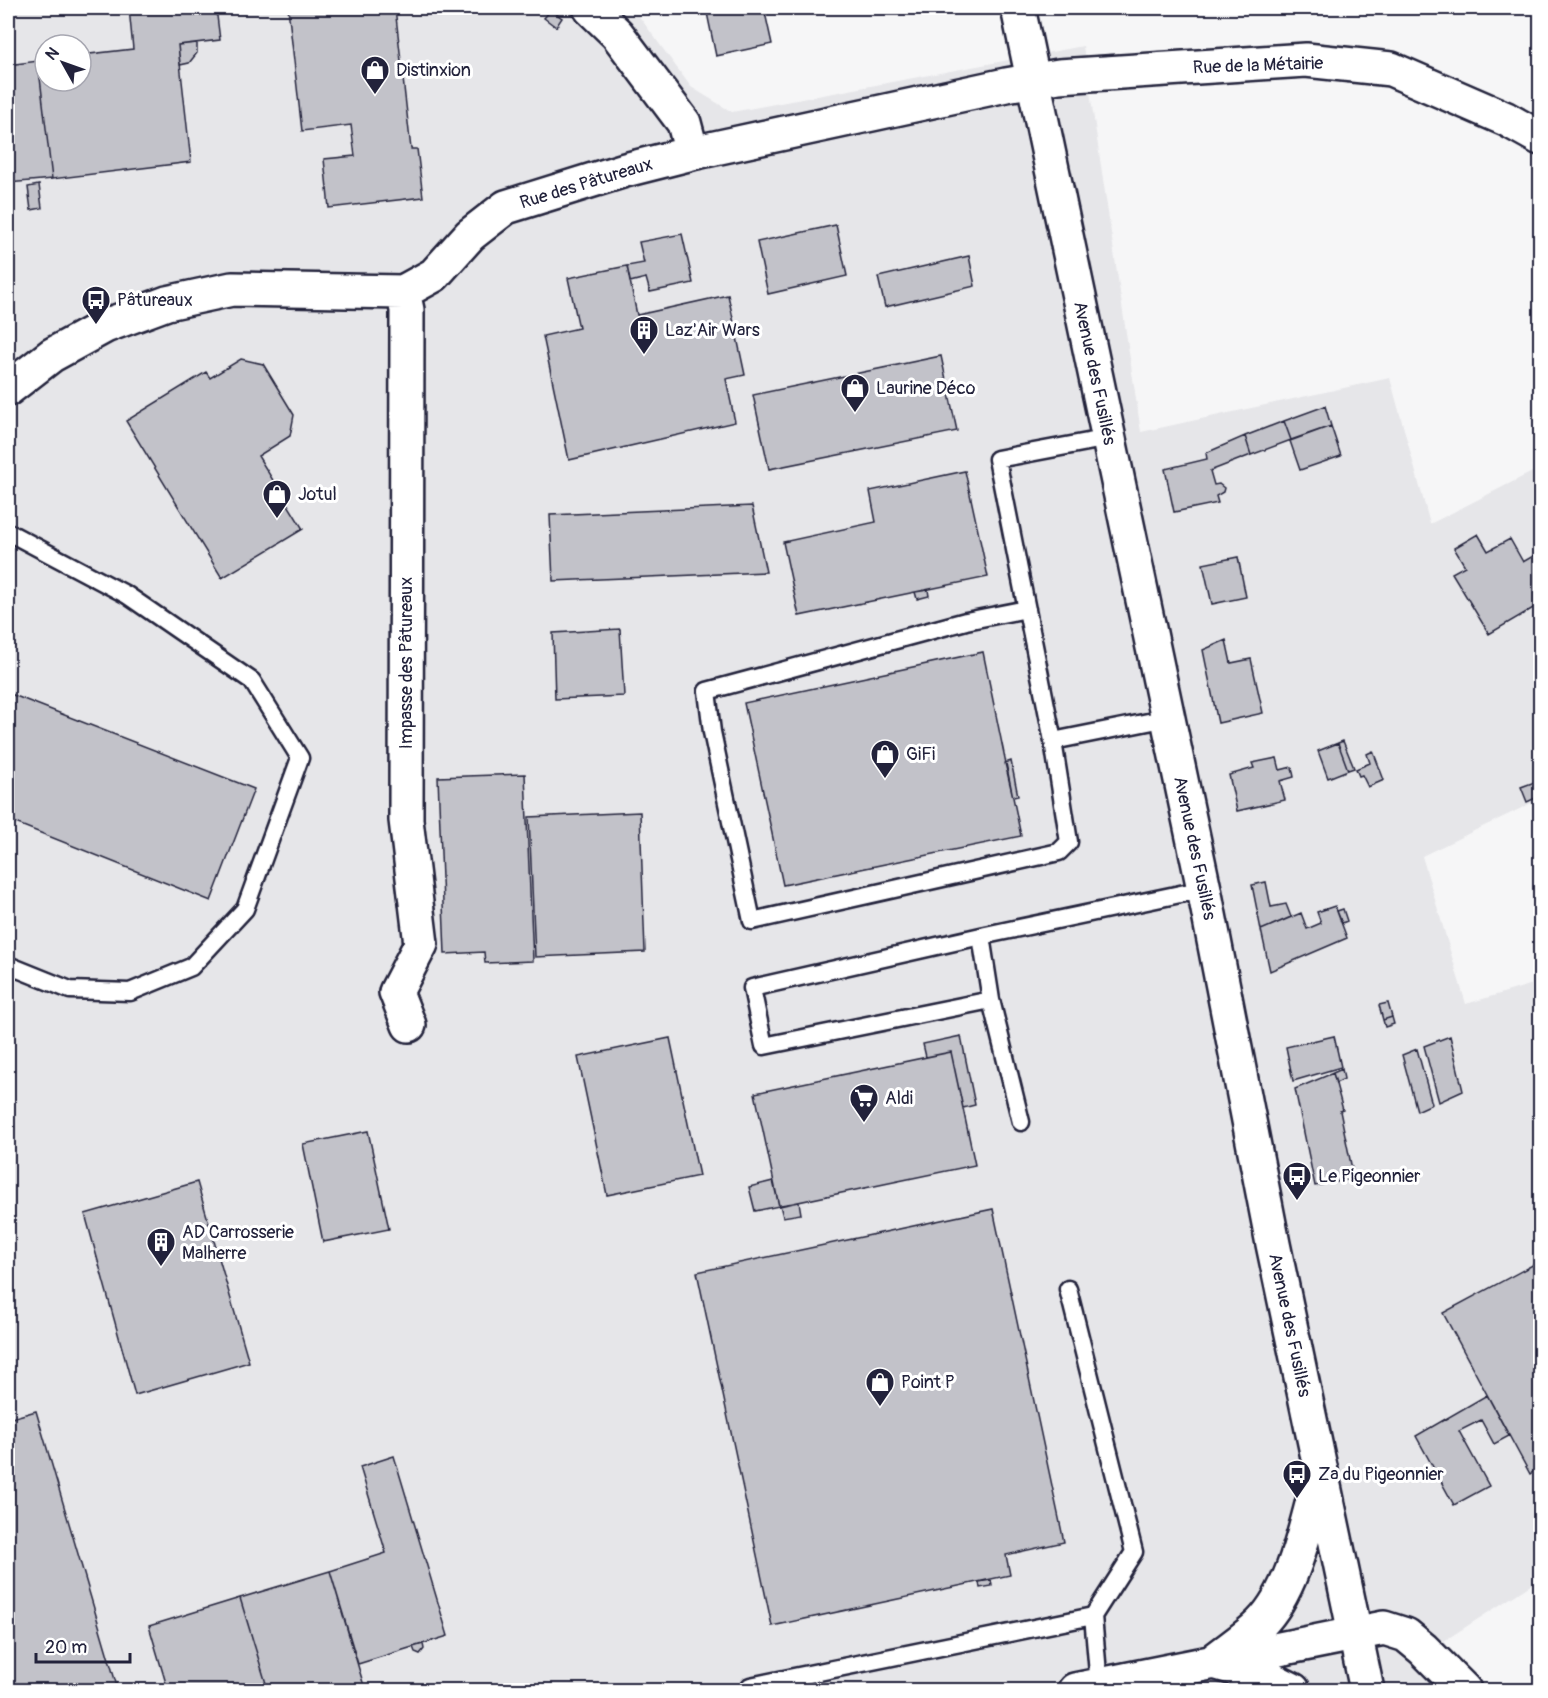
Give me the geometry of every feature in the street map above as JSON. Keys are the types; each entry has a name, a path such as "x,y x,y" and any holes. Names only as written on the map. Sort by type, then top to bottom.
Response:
{"street":[{"path":"590,8 617,34 684,123 692,153"},
{"name":"Avenue des Fusillés","path":"1018,8 1204,890 1273,1244 1367,1690"},
{"name":"Rue de la Métairie","path":"1033,81 1059,76 1306,60 1391,69 1506,119 1540,138"},
{"name":"Rue des Pâtureaux","path":"8,389 60,350 105,326 167,303 232,289 403,292 434,275 470,235 506,207 625,170 692,153 1033,81"},
{"name":"Impasse des Pâtureaux","path":"403,292 407,310 406,820 421,944 396,992 409,1025"},
{"path":"1213,1662 1260,1624 1276,1604 1291,1574 1321,1471"},
{"path":"1087,1688 1384,1628 1406,1635 1424,1649 1464,1690"},
{"path":"1213,1662 1271,1679 1293,1690"}],"lane":[{"path":"1027,609 966,621 708,691 712,732 752,921 1059,852 1070,842 1053,741 1027,609 997,459 1109,438"},
{"path":"8,532 127,595 252,681 300,758 245,909 191,967 130,992 70,990 8,965"},
{"path":"1053,741 1168,718"},
{"path":"991,1000 764,1046 752,988 981,936 1204,890"},
{"path":"981,936 991,1000 1021,1122"},
{"path":"1068,1289 1134,1552 1093,1616 1087,1688"},
{"path":"750,1686 1093,1616"}],"shaded area":[{"path":"8,8 633,8 691,87 732,112 1083,46 1141,432 1390,378 1430,524 1540,468 1540,799 1422,856 1466,1004 1540,982 1540,1579 1444,1641 1478,1690 8,1690"}],"building":[{"path":"129,8 216,8 220,40 178,45 191,162 52,179 42,93 93,93 93,54 133,49"},
{"path":"288,8 395,8 411,149 417,149 423,197 329,208 324,159 355,156 351,125 302,131"},
{"path":"706,8 764,8 772,44 716,56"},
{"path":"551,10 562,18 556,27 544,18"},
{"path":"197,43 197,53 189,63 180,65 178,45"},
{"path":"33,62 33,93 42,93 52,179 8,183 8,65"},
{"path":"39,185 42,208 31,210 28,187"},
{"path":"836,225 847,276 768,294 757,242"},
{"path":"682,234 693,283 650,292 646,278 630,282 627,266 644,263 639,242"},
{"path":"969,256 975,286 885,307 878,277"},
{"name":"Laz'Air Wars","path":"627,266 637,315 728,295 745,375 726,379 735,422 569,460 543,336 579,328 568,278"},
{"name":"Laurine Déco","path":"941,356 957,431 769,469 753,395"},
{"path":"241,359 263,364 294,415 290,436 258,456 303,529 222,578 126,421 206,372 210,378"},
{"path":"1325,406 1331,426 1291,440 1284,421"},
{"path":"1284,421 1291,440 1251,455 1245,436"},
{"path":"1331,426 1341,456 1300,470 1290,441"},
{"path":"1245,436 1251,455 1210,471 1214,485 1219,484 1224,488 1223,492 1216,496 1218,503 1174,512 1165,469 1207,459 1206,453"},
{"path":"965,471 988,577 799,616 783,542 876,522 870,491"},
{"path":"752,506 766,572 553,581 550,515"},
{"path":"1478,534 1488,551 1510,539 1523,562 1540,552 1540,604 1489,634 1452,573 1465,566 1454,548"},
{"path":"1238,557 1246,597 1212,604 1203,564"},
{"path":"928,590 929,596 917,599 915,592"},
{"path":"620,629 624,696 555,699 553,633"},
{"path":"1226,640 1231,663 1251,659 1263,713 1218,723 1203,650"},
{"name":"GiFi","path":"983,652 1021,836 783,885 744,703"},
{"path":"8,693 254,789 211,901 8,820"},
{"path":"1343,741 1354,768 1348,770 1338,743"},
{"path":"1338,743 1348,770 1328,778 1318,751"},
{"path":"1373,751 1384,780 1368,787 1356,769 1370,763 1367,754"},
{"path":"1277,758 1280,770 1292,767 1294,777 1280,781 1285,800 1237,811 1229,775 1254,768 1252,763"},
{"path":"1011,761 1018,796 1013,797 1005,763"},
{"path":"525,774 533,961 485,963 484,952 445,954 438,777"},
{"path":"1540,780 1540,796 1527,802 1521,787"},
{"path":"640,812 645,952 535,957 529,817"},
{"path":"1266,882 1271,907 1286,904 1291,917 1261,930 1252,885"},
{"path":"1335,906 1347,938 1270,971 1261,930 1301,913 1307,929 1321,923 1317,912"},
{"path":"1343,909 1347,921 1342,923 1337,911"},
{"path":"1388,1003 1392,1017 1383,1020 1379,1005"},
{"path":"1392,1017 1394,1024 1385,1027 1383,1020"},
{"path":"961,1036 975,1105 963,1108 951,1052 926,1057 923,1044"},
{"path":"1334,1036 1341,1067 1293,1081 1286,1047"},
{"path":"1450,1036 1463,1091 1439,1102 1424,1046"},
{"path":"670,1038 699,1176 607,1195 578,1057"},
{"path":"1417,1049 1432,1104 1417,1111 1402,1055"},
{"name":"Aldi","path":"951,1052 975,1165 779,1206 755,1093"},
{"path":"1342,1069 1344,1079 1336,1083 1333,1073"},
{"path":"1333,1073 1343,1110 1340,1111 1354,1179 1315,1186 1295,1089"},
{"path":"368,1131 389,1229 323,1242 303,1144"},
{"path":"773,1181 779,1206 755,1211 749,1187"},
{"name":"AD Carrosserie Malherre","path":"197,1182 249,1362 135,1395 85,1214"},
{"path":"799,1202 801,1214 783,1217 780,1205"},
{"name":"Point P","path":"993,1209 1064,1542 1006,1555 1010,1575 772,1626 697,1272"},
{"path":"1540,1261 1540,1468 1530,1474 1443,1313"},
{"path":"1487,1395 1509,1436 1494,1444 1481,1420 1459,1431 1489,1486 1454,1505 1416,1436"},
{"path":"36,1411 118,1690 8,1690 8,1419"},
{"path":"394,1456 448,1636 358,1664 330,1571 386,1553 360,1467"},
{"path":"330,1571 364,1686 349,1690 268,1690 240,1598"},
{"path":"991,1580 992,1586 980,1588 979,1582"},
{"path":"240,1598 268,1690 168,1690 149,1626"},
{"path":"423,1644 424,1649 420,1654 415,1652 413,1647"}],"place":[{"name":"Distinxion","path":"375,96"},
{"name":"Pâtureaux","path":"96,326"},
{"name":"Laz'Air Wars","path":"644,356"},
{"name":"Laurine Déco","path":"855,414"},
{"name":"Jotul","path":"277,520"},
{"name":"GiFi","path":"885,780"},
{"name":"Aldi","path":"864,1124"},
{"name":"Le Pigeonnier","path":"1297,1202"},
{"name":"AD Carrosserie Malherre","path":"161,1268"},
{"name":"Point P","path":"880,1408"},
{"name":"Za du Pigeonnier","path":"1297,1500"}]}
